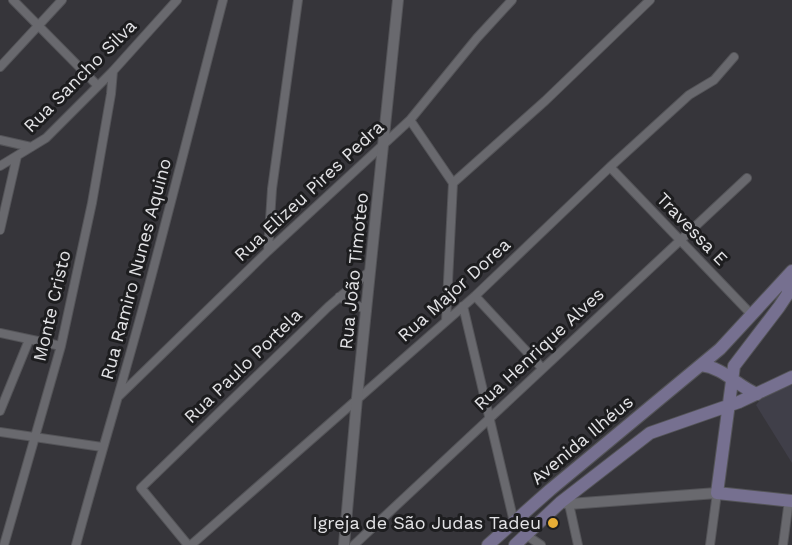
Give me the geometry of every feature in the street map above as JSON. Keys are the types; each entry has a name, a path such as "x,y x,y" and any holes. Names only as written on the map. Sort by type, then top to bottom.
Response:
{"main road":[{"name":"Avenida Ilhéus","path":"488,545 720,349 792,271"},
{"path":"791,501 717,493 734,366 787,295 792,279"},
{"path":"701,365 718,369 743,388 757,394"},
{"name":"Avenida Ilhéus","path":"515,545 650,433 757,394 792,377"}],"street":[{"path":"13,0 98,86"},
{"path":"0,67 62,0"},
{"name":"Rua Sancho Silva","path":"0,166 46,138 113,71 177,0"},
{"name":"Rua Ramiro Nunes Aquino","path":"76,545 102,447 119,396 223,0"},
{"path":"268,251 272,189 298,0"},
{"name":"Rua Elizeu Pires Pedra","path":"119,396 268,251 410,120 477,38 512,0"},
{"path":"453,183 545,102 650,0"},
{"name":"Rua João Timoteo","path":"344,545 357,398 401,3"},
{"name":"Rua Major Dorea","path":"190,545 464,306 688,95 714,80 734,57"},
{"name":"Monte Cristo","path":"4,545 61,346 92,203 113,71"},
{"path":"410,120 453,183 447,321"},
{"path":"0,140 31,147"},
{"path":"0,230 17,156"},
{"name":"Travessa E","path":"610,167 751,314"},
{"name":"Rua Henrique Alves","path":"354,545 747,178"},
{"name":"Rua Paulo Portela","path":"190,545 141,488 339,297 371,270"},
{"path":"475,296 542,368"},
{"path":"339,297 367,310"},
{"path":"464,306 514,522"},
{"path":"0,333 61,346"},
{"path":"0,411 29,340"},
{"path":"0,432 102,447"},
{"path":"578,545 565,503 717,493 710,545"},
{"path":"783,545 791,501"},
{"path":"526,535 541,545"}],"shaded area":[{"path":"792,384 792,463 756,405 760,400"}],"place":[{"name":"Igreja de São Judas Tadeu","path":"553,523"}]}
